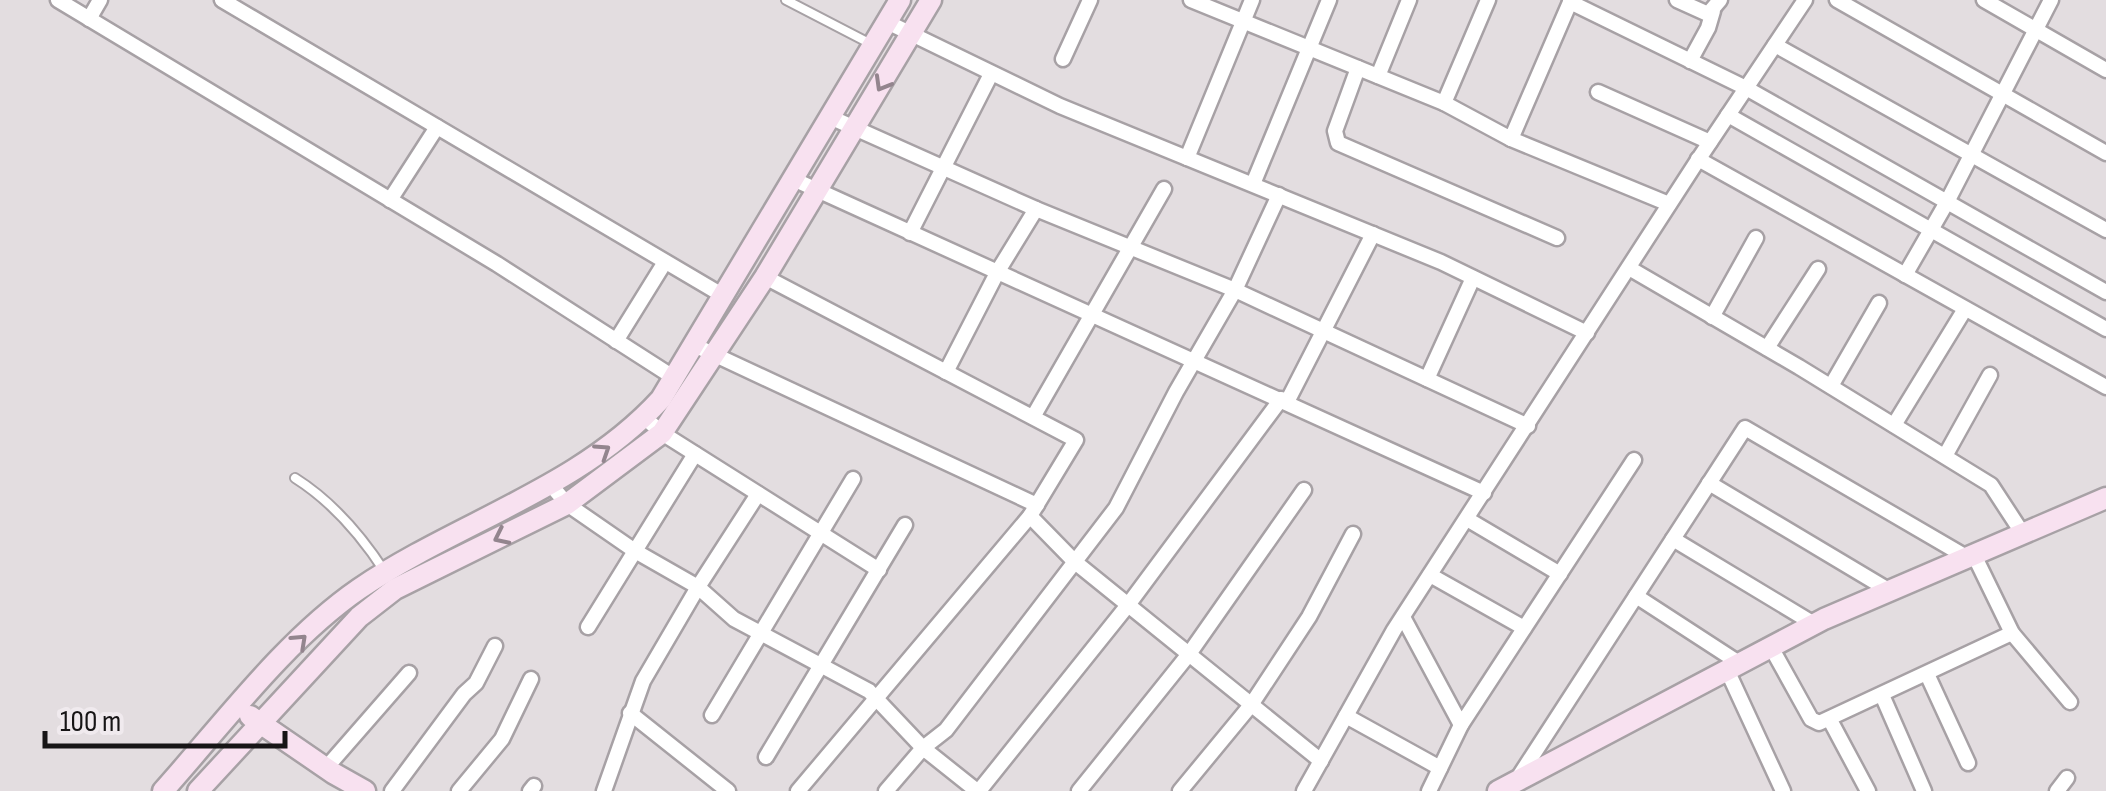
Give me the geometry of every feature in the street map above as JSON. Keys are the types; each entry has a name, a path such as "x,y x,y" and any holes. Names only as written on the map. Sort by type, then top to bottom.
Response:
{"main road":[{"path":"198,791 390,581 614,445 661,400 900,0"},
{"path":"164,791 294,645 356,591 390,581 567,504 662,433 765,278 932,0"},
{"path":"754,244 777,257"},
{"path":"1506,788 1814,624 2106,498"},
{"path":"238,708 365,791"}],"street":[{"path":"58,0 673,377"},
{"path":"89,18 100,0"},
{"path":"222,0 722,295"},
{"path":"1063,59 1090,0"},
{"path":"1191,0 1444,103 1511,139 1670,204"},
{"path":"1187,158 1252,0"},
{"path":"1252,184 1329,0"},
{"path":"1378,76 1409,0"},
{"path":"1444,103 1488,0"},
{"path":"1677,0 1703,13 1716,6"},
{"path":"1304,791 1403,617 1805,0"},
{"path":"1837,0 2106,154"},
{"path":"1984,0 2106,70"},
{"path":"1905,276 2051,0"},
{"path":"1511,139 1571,1 1746,88 2106,292"},
{"path":"1690,60 1716,6"},
{"path":"887,22 1060,106 1373,234 1587,333"},
{"path":"1775,45 2106,230"},
{"path":"1358,68 1334,131 1338,142 1557,238"},
{"path":"910,233 991,74"},
{"path":"1598,92 1710,142"},
{"path":"1728,116 2106,328"},
{"path":"830,117 1234,290 1528,426"},
{"path":"390,200 437,127"},
{"path":"1698,160 2106,387"},
{"path":"794,179 1484,493"},
{"path":"1032,417 1164,189"},
{"path":"886,791 923,748 946,730 1116,508 1234,290 1279,195"},
{"path":"946,372 998,271 1036,208"},
{"path":"550,484 567,504 635,551 698,587 734,618 875,698 923,748 978,791 1128,605 1284,400 1324,332 1373,234"},
{"path":"1712,317 1756,238"},
{"path":"616,341 665,262"},
{"path":"1628,268 1991,485 2023,534"},
{"path":"1767,348 1818,269"},
{"path":"765,278 1076,440 1033,510 798,791"},
{"path":"1427,379 1473,278"},
{"path":"1831,386 1879,303"},
{"path":"1894,424 1965,309"},
{"path":"694,345 1033,510 1075,562 1321,761"},
{"path":"1945,456 1990,375"},
{"path":"644,417 662,433 878,570"},
{"path":"1506,788 1745,428 1971,556 2012,633 2070,702"},
{"path":"588,627 695,454"},
{"path":"1429,791 1461,726 1634,460"},
{"path":"712,716 853,480"},
{"path":"1710,483 1890,591"},
{"path":"1079,791 1189,654 1304,490"},
{"path":"604,791 643,681 758,494"},
{"path":"1467,518 1560,574"},
{"path":"766,758 905,525"},
{"path":"1180,791 1251,705 1309,618 1353,534"},
{"path":"1673,539 1814,624"},
{"path":"1430,575 1524,628"},
{"path":"1636,596 1733,667 1782,791"},
{"path":"1403,617 1461,726"},
{"path":"1771,647 1811,718 1819,723 2012,633"},
{"path":"392,791 476,683 495,646"},
{"path":"326,768 410,673"},
{"path":"1927,674 1968,762"},
{"path":"459,791 502,739 531,680"},
{"path":"1882,695 1924,791"},
{"path":"630,713 728,791"},
{"path":"1346,716 1440,768"},
{"path":"1830,720 1868,791"},
{"path":"2056,791 2067,778"}],"lane":[{"path":"786,0 874,45"},
{"path":"295,478 332,505 369,548 390,581"}]}
